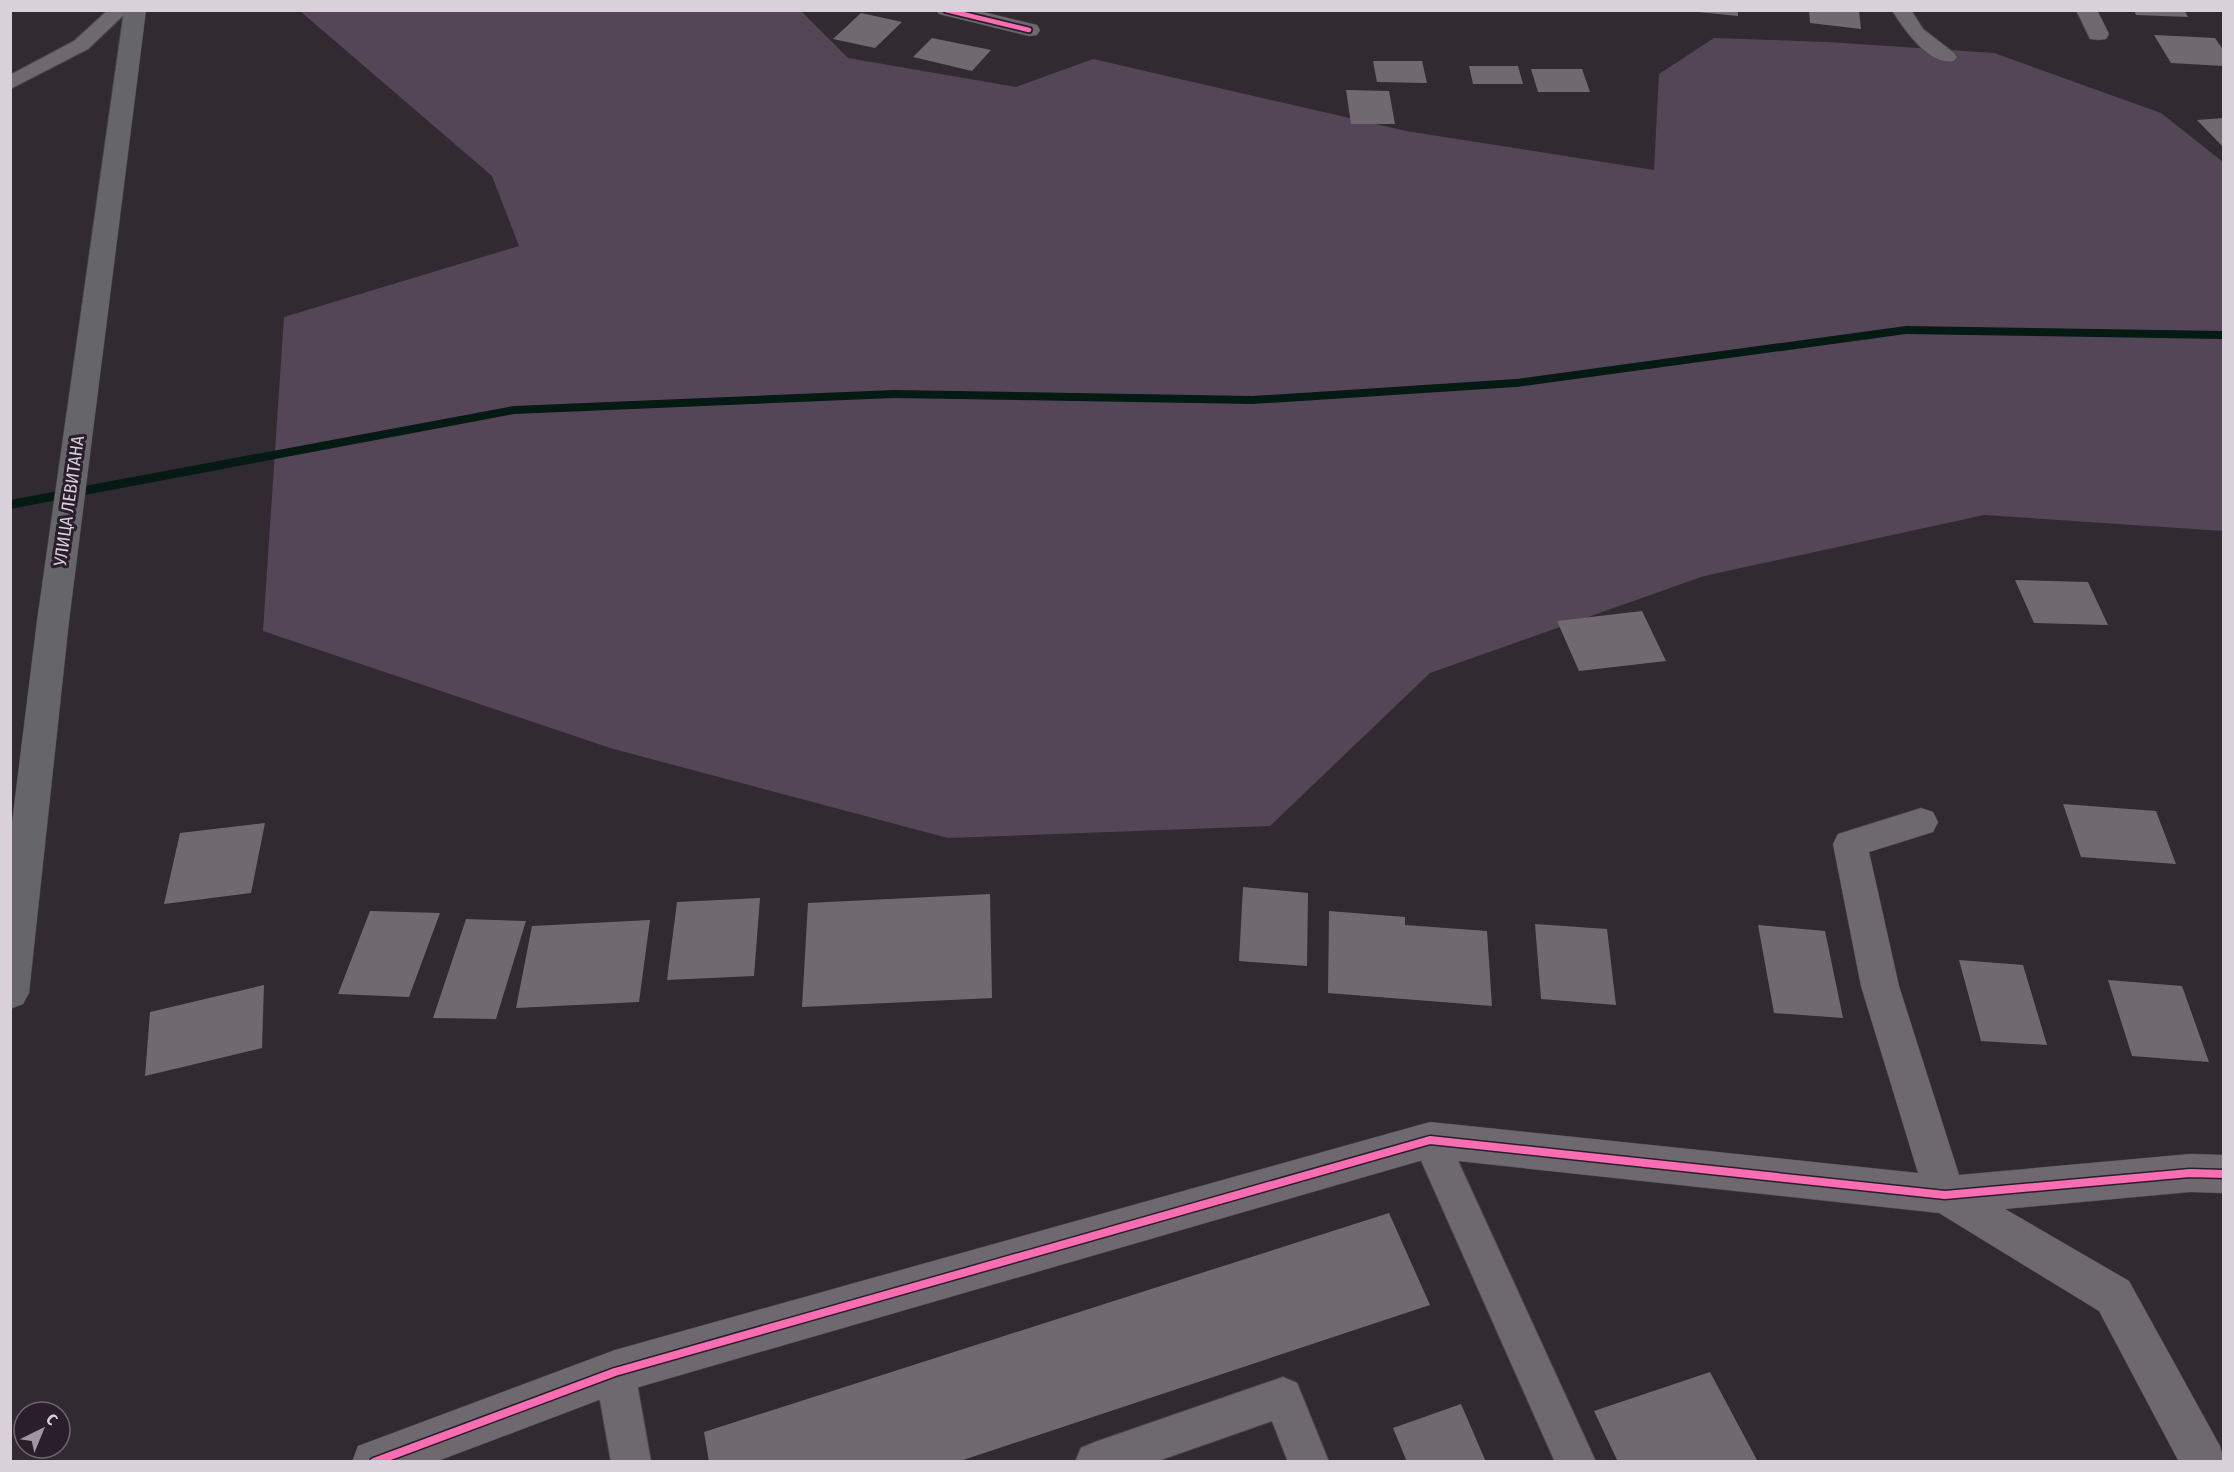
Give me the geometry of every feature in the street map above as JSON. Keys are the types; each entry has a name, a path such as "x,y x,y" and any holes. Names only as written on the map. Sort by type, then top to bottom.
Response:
{"main road":[{"name":"УЛИЦА ЛЕВИТАНА","path":"10,993 53,621 135,10"}],"street":[{"path":"946,10 1029,30"},
{"path":"2086,10 2098,34"},
{"path":"1921,822 1850,844 1880,986 1945,1194 2114,1296 2204,1461"},
{"path":"374,1461 615,1372 1430,1140 1945,1194 2190,1173 2223,1174"}],"lane":[{"path":"10,83 81,45 120,10"},
{"path":"1901,10 1916,33 1947,57"},
{"path":"1430,1140 1576,1461"},
{"path":"615,1372 631,1461"},
{"path":"1095,1461 1283,1397 1309,1461"}],"shaded area":[{"path":"300,11 801,11 848,58 1016,87 1093,59 1406,131 1654,170 1659,74 1714,38 1827,42 1994,53 2161,113 2223,162 2223,531 1984,515 1704,576 1430,673 1270,826 948,838 610,748 263,631 284,317 519,246 492,176"}],"building":[{"path":"1698,10 1738,10 1738,16 1698,12"},
{"path":"1809,10 1859,11 1861,29 1810,23"},
{"path":"2134,10 2184,10 2188,17 2136,15"},
{"path":"861,13 902,22 875,48 833,39"},
{"path":"2154,35 2215,38 2224,51 2224,66 2171,63"},
{"path":"932,38 991,50 972,71 913,57"},
{"path":"1373,61 1422,61 1427,83 1377,82"},
{"path":"1469,66 1518,66 1523,84 1473,84"},
{"path":"1531,69 1582,69 1590,92 1538,92"},
{"path":"1346,90 1389,91 1395,124 1351,124"},
{"path":"2224,118 2224,148 2197,120"},
{"path":"2015,580 2088,582 2108,625 2034,623"},
{"path":"1642,611 1666,661 1579,671 1557,621"},
{"path":"2063,804 2156,811 2176,864 2081,857"},
{"path":"265,823 251,893 164,904 180,833"},
{"path":"1243,887 1308,893 1307,966 1239,961"},
{"path":"990,894 992,998 802,1007 808,903"},
{"path":"760,898 754,976 667,980 677,902"},
{"path":"370,911 440,913 409,997 338,994"},
{"path":"1329,911 1405,917 1405,925 1487,931 1492,1006 1328,993"},
{"path":"466,919 526,921 496,1019 433,1018"},
{"path":"650,920 639,1002 516,1008 532,926"},
{"path":"1535,924 1607,929 1616,1005 1541,999"},
{"path":"1758,925 1825,931 1843,1018 1774,1013"},
{"path":"1959,960 2023,965 2047,1045 1981,1041"},
{"path":"2108,980 2182,986 2209,1062 2132,1056"},
{"path":"264,985 262,1048 145,1076 150,1012"},
{"path":"1389,1213 1430,1305 957,1462 709,1462 704,1432"},
{"path":"1710,1372 1758,1462 1618,1462 1594,1411"},
{"path":"1461,1404 1486,1462 1407,1462 1393,1428"}],"waterway":[{"path":"10,505 514,410 894,394 1253,400 1516,383 1906,330 2224,335"}],"cycle path":[{"path":"946,10 1029,30"},
{"path":"374,1462 615,1372 1430,1140 1945,1195 2190,1173 2224,1174"}]}
